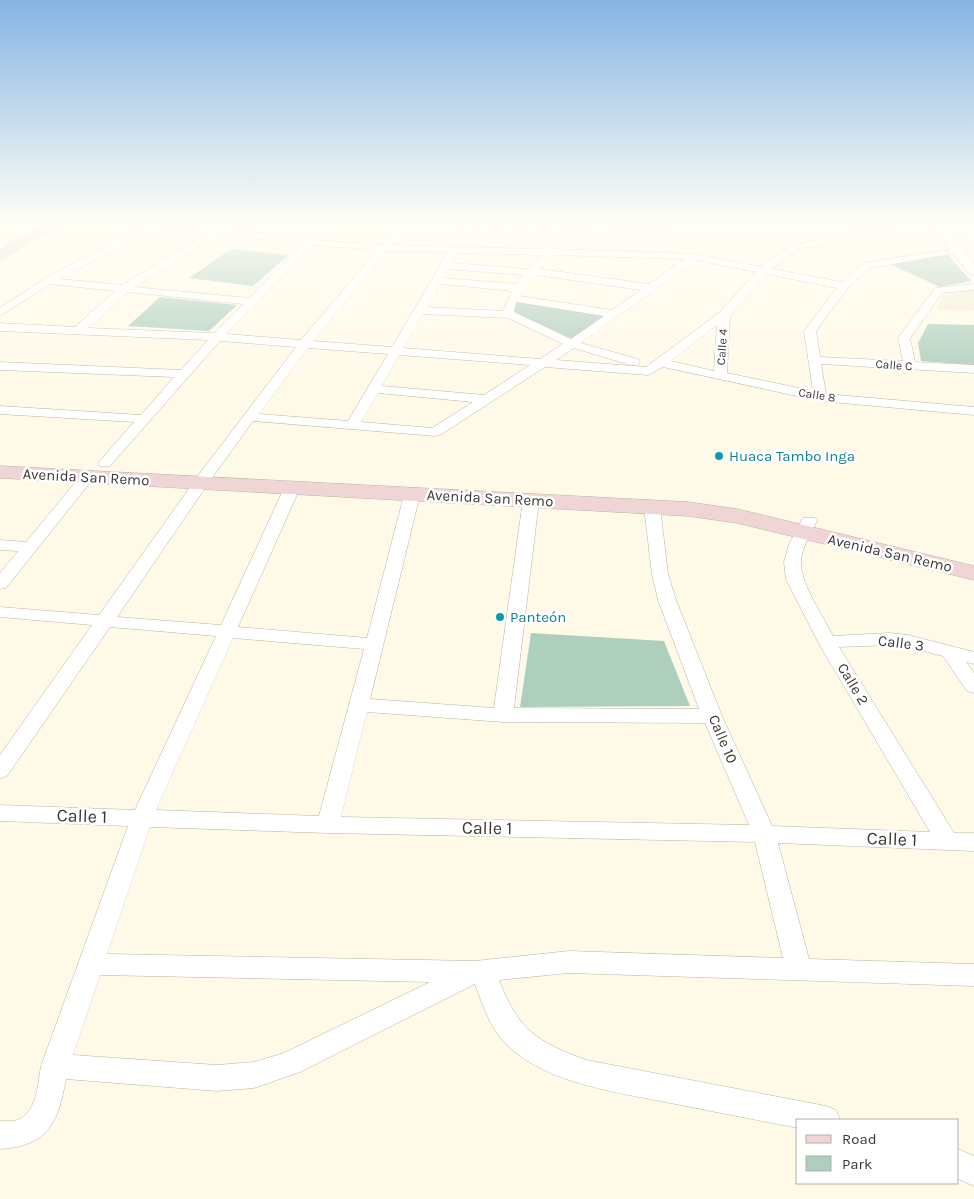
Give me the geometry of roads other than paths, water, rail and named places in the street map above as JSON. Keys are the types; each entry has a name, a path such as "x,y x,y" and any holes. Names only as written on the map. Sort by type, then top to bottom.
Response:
{"main road":[{"name":"Avenida San Remo","path":"0,458 105,463 204,478 292,488 531,500 715,512 806,526 974,560"},
{"name":"Avenida San Remo","path":"0,472 204,478 709,501 743,506 806,526 974,573"}],"street":[{"path":"0,313 59,275"},
{"path":"78,330 124,289 147,275"},
{"path":"105,463 217,337 279,275"},
{"path":"0,771 204,478 306,343 363,275"},
{"path":"352,426 440,275"},
{"path":"509,316 507,307 531,275"},
{"path":"556,275 651,288"},
{"path":"250,417 436,432 572,344 669,275"},
{"name":"Calle 4","path":"720,376 724,314 759,275"},
{"path":"789,275 844,286"},
{"path":"820,397 810,331 844,286 857,275"},
{"path":"48,281 252,302"},
{"path":"437,281 516,293 615,314"},
{"path":"910,366 904,338 939,290 974,287"},
{"path":"420,310 509,316 572,344 657,366"},
{"path":"0,326 306,343 648,371 724,314"},
{"name":"Calle C","path":"814,360 974,369"},
{"path":"0,366 184,374"},
{"name":"Calle 8","path":"657,366 720,376 820,397 974,411"},
{"path":"374,389 487,399"},
{"path":"0,410 145,419"},
{"path":"0,584 87,476"},
{"path":"0,1135 27,1132 35,1126 46,1107 55,1066 142,818 292,488"},
{"path":"328,825 412,494"},
{"path":"503,716 531,500"},
{"name":"Calle 10","path":"652,507 660,574 668,600 712,716 764,834 799,970"},
{"name":"Calle 2","path":"806,526 797,544 792,562 795,578 827,642 947,841"},
{"path":"0,546 30,547"},
{"path":"0,612 373,644"},
{"name":"Calle 3","path":"827,642 889,639 908,641 974,658"},
{"path":"948,652 974,687"},
{"path":"358,706 503,716 712,716"},
{"name":"Calle 1","path":"0,813 328,825 764,834 974,842"},
{"path":"91,964 479,971 569,962 974,975"},
{"path":"55,1066 217,1078 254,1075 290,1063 479,971"},
{"path":"479,971 500,1015 508,1026 522,1042 551,1059 586,1073 821,1119"},
{"path":"959,1164 974,1171"}],"place":[{"name":"Huaca Tambo Inga","path":"719,456"},
{"name":"Panteón","path":"500,617"}]}
